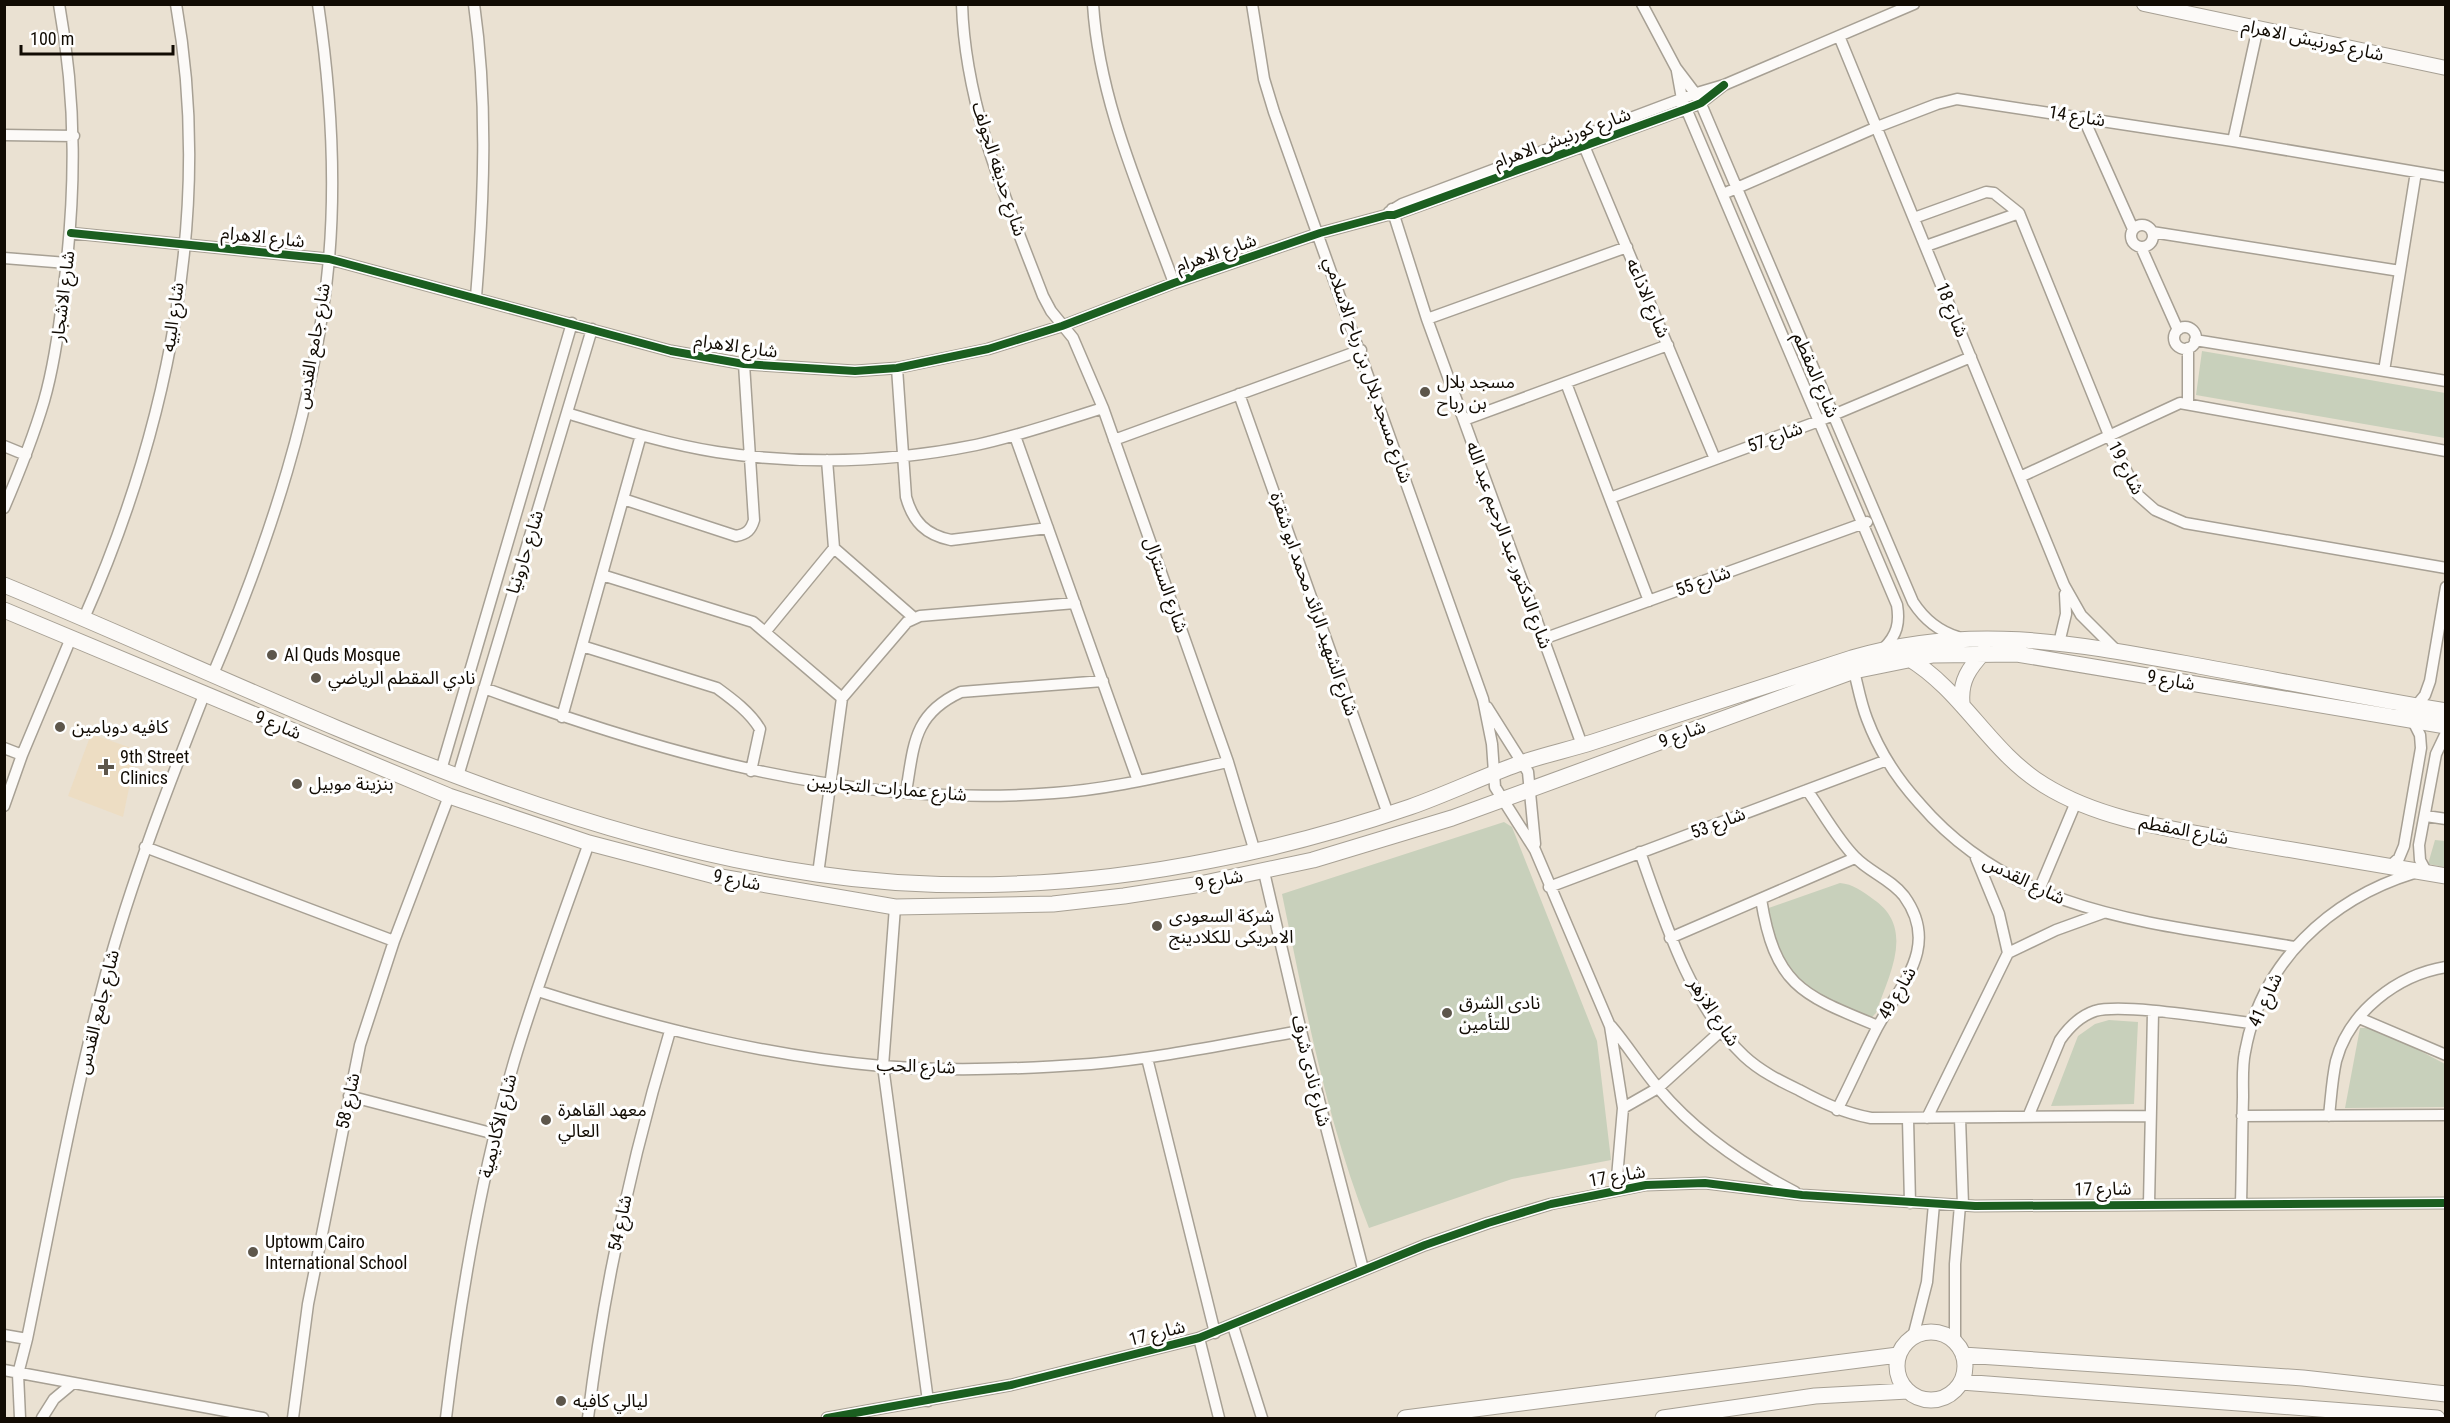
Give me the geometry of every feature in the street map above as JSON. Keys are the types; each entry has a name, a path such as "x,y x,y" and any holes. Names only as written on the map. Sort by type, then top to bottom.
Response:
{"main road":[{"name":"شارع 9","path":"4,585 441,770 596,823 717,855 818,874 922,884 1024,883 1164,869 1255,852 1388,814 1521,763 1884,648 1959,638 2059,644 2118,652 2415,713 2445,726"},
{"name":"شارع 9","path":"4,610 449,796 590,843 715,876 895,907 1053,904 1195,885 1264,872 1407,833 1854,671 1908,658 1984,652 2017,654 2415,713 2445,711"},
{"path":"1962,703 1964,681 1984,652"},
{"name":"شارع المقطم","path":"1908,658 1937,678 1962,703 1975,722 2007,757 2044,785 2076,802 2109,814 2156,826 2445,876"},
{"path":"1407,833 1413,819 1409,807"},
{"path":"1908,1391 1898,1375 1898,1356 1904,1345 1913,1337 1935,1333 1959,1349 2303,1378 2445,1394"},
{"path":"1663,1419 1815,1395 1908,1391 1926,1400 1940,1399 1952,1392 1961,1382 1965,1368 1959,1349"},
{"path":"1405,1419 1898,1356"},
{"path":"1961,1382 2437,1419"}],"street":[{"name":"شارع الاشجار","path":"4,508 26,455 44,401 56,348 68,263 74,135 70,65 59,4"},
{"name":"شارع البيه","path":"84,618 116,544 136,488 166,365 190,187 189,114 176,4"},
{"name":"شارع جامع القدس","path":"213,674 266,541 287,472 306,391 329,259 329,134 318,4"},
{"path":"474,4 484,137 484,202 476,297"},
{"name":"شارع حديقه الجولف","path":"962,4 969,67 988,148 1043,296 1062,326"},
{"path":"1093,4 1101,64 1115,118 1174,283"},
{"name":"شارع مسجد بلال بن رباح الاسلامي","path":"1252,4 1264,79 1483,699 1491,744 1495,787 1535,850"},
{"path":"1642,4 1676,68 1699,98"},
{"name":"شارع كورنيش الاهرام","path":"1391,213 1684,104 1914,4"},
{"name":"شارع كورنيش الاهرام","path":"2144,4 2445,68"},
{"path":"2233,141 2258,27"},
{"name":"شارع 18","path":"1839,36 2064,585 2081,615 2118,652"},
{"path":"1676,68 1684,104"},
{"name":"شارع المقطم","path":"1699,98 1919,612 1937,628 1959,638"},
{"name":"شارع 14","path":"1724,194 1877,128 1937,104 1958,99 2233,141 2445,177"},
{"name":"شارع المقطم","path":"1684,104 1863,524 1899,615 1896,633 1884,648"},
{"path":"2083,117 2133,230 2133,242 2141,247 2178,330"},
{"path":"4,135 74,135"},
{"name":"شارع الاذاعه","path":"1583,142 1715,459"},
{"path":"2384,371 2416,172"},
{"name":"شارع 19","path":"1914,218 1986,192 1994,193 2019,213 2109,435 2138,495 2155,510 2175,520 2445,568"},
{"name":"شارع الاهرام","path":"71,233 329,259 671,351 744,364 804,370 897,368 988,349 1062,326 1174,283 1320,233 1391,213"},
{"name":"شارع الدكتور عبد الرحيم عبد الله","path":"1391,213 1427,319 1582,745"},
{"path":"1926,246 2019,213"},
{"path":"2133,230 2142,225 2152,232 2400,271"},
{"path":"2141,247 2152,241 2152,232"},
{"path":"1427,319 1627,247"},
{"path":"4,258 68,263"},
{"name":"شارع حارونيا","path":"441,770 572,323"},
{"name":"شارع السنترال","path":"1062,326 1081,353 1103,408 1228,762 1255,852"},
{"path":"2188,403 2192,344 2193,332 2189,328 2178,330 2174,337 2180,348 2192,344 2445,381"},
{"name":"شارع حارونيا","path":"458,776 592,329"},
{"path":"1464,420 1668,345"},
{"path":"1114,440 1361,350"},
{"name":"شارع 57","path":"1610,498 1819,421 1971,357"},
{"path":"623,499 736,536 745,535 751,529 754,519 744,364"},
{"path":"897,368 906,497 911,514 921,527 937,537 951,540 1048,528"},
{"path":"1566,383 1649,601"},
{"name":"شارع الشهيد الرائد محمد ابو شقرة","path":"1239,394 1388,814"},
{"path":"2020,477 2171,405 2188,403 2445,451"},
{"path":"567,413 641,435 716,452 827,460 904,456 977,445 1015,436 1103,408"},
{"path":"562,717 641,435"},
{"path":"1015,436 1138,781"},
{"path":"4,446 26,455"},
{"path":"766,631 834,548 827,460"},
{"name":"شارع 55","path":"1543,639 1877,518"},
{"path":"834,548 913,617"},
{"path":"602,575 753,622 842,698"},
{"name":"شارع 18","path":"2059,644 2066,614 2064,585"},
{"path":"2389,867 2399,858 2403,846 2421,748 2415,713 2430,681 2445,587"},
{"path":"818,874 842,698 913,617 1075,603"},
{"path":"4,806 22,755 71,638"},
{"path":"582,646 717,688 728,696 755,720 760,729 751,771"},
{"name":"شارع القدس","path":"1854,671 1866,718 1887,760 1908,791 1932,819 1976,858 2039,890 2103,913 2295,947"},
{"path":"906,792 916,735 928,715 946,699 961,692 1103,681"},
{"name":"شارع عمارات التجاريين","path":"484,688 562,717 751,771 830,786 906,792 1028,795 1097,789 1228,762"},
{"name":"شارع جامع القدس","path":"20,1419 18,1374 96,1018 145,847 204,695"},
{"name":"شارع مسجد بلال بن رباح الاسلامي","path":"1483,699 1529,778 1535,850"},
{"path":"2422,872 2419,852 2436,753 2445,733"},
{"path":"4,748 22,755"},
{"name":"شارع 53","path":"1549,886 1887,760"},
{"name":"شارع 49","path":"1807,790 1855,858 1890,882 1904,896 1913,912 1918,931 1918,950 1913,969 1878,1026 1837,1110"},
{"name":"شارع 58","path":"293,1419 308,1304 360,1045 394,941 449,796"},
{"path":"2039,890 2076,802"},
{"path":"2426,816 2445,819"},
{"name":"شارع الأكاديمية","path":"446,1419 465,1279 495,1134 514,1062 590,843"},
{"path":"145,847 394,941"},
{"path":"1535,850 1610,1026 1658,1088 1691,1123 1756,1171 1802,1196"},
{"name":"شارع الازهر","path":"1640,852 1670,938 1722,1030 1744,1056 1771,1076 1837,1110 1871,1118 2149,1116"},
{"path":"1670,938 1855,858"},
{"path":"1976,858 1993,895 2008,952"},
{"name":"شارع نادى شرف","path":"1264,872 1301,1031 1364,1269"},
{"name":"شارع 41","path":"2241,1203 2244,1054 2251,1023 2263,996 2295,947 2338,908 2390,880 2422,872"},
{"path":"1761,899 1772,949 1789,976 1812,998 1878,1026"},
{"path":"895,907 883,1066 928,1401"},
{"path":"1927,1118 2008,952 2056,930 2103,913"},
{"path":"2328,1116 2336,1062 2349,1031 2359,1018 2370,1006 2410,976 2445,967"},
{"name":"شارع الحب","path":"538,991 670,1031 761,1050 883,1066 1037,1068 1147,1058 1301,1031"},
{"path":"2028,1117 2060,1040 2076,1022 2086,1015 2108,1009 2251,1023"},
{"path":"2149,1204 2149,1116 2153,1012"},
{"path":"2359,1018 2445,1055"},
{"path":"1610,1026 1623,1108 1616,1189"},
{"path":"1623,1108 1658,1088 1722,1030"},
{"name":"شارع 54","path":"588,1419 597,1344 627,1186 670,1031"},
{"path":"1147,1058 1215,1333"},
{"path":"348,1096 495,1134"},
{"path":"2242,1116 2445,1115"},
{"path":"1959,1349 1954,1264 1962,1205 1960,1118"},
{"path":"1908,1119 1910,1203"},
{"name":"شارع 17","path":"827,1419 1011,1385 1199,1338 1233,1326 1364,1269 1488,1223 1616,1189 1646,1185 1705,1183 1802,1196 1962,1205 2445,1203"},
{"path":"1913,1337 1927,1282 1934,1204"},
{"path":"1233,1326 1262,1419"},
{"path":"4,1335 27,1339"},
{"path":"1199,1338 1219,1419"},
{"path":"4,1370 263,1419"},
{"path":"4,1378 18,1374"},
{"path":"42,1419 54,1399 72,1384"}],"shaded area":[{"name":"9th Street Clinics","path":"91,734 137,750 123,817 68,796"}],"green space":[{"path":"2202,351 2445,393 2445,438 2196,395"},
{"name":"نادى الشرق للتأمين","path":"1504,822 1512,827 1597,1041 1611,1160 1512,1179 1369,1228 1341,1147 1318,1063 1282,894"},
{"path":"2435,840 2445,841 2445,867 2428,864"},
{"path":"1840,883 1853,886 1886,911 1893,924 1896,938 1896,952 1892,967 1876,1013 1869,1020 1823,1007 1807,998 1795,986 1778,955 1763,910"},
{"path":"2109,1020 2138,1022 2134,1104 2051,1106 2078,1036 2095,1024"},
{"path":"2360,1028 2377,1028 2445,1064 2445,1107 2345,1108"}],"cycle path":[{"path":"71,233 329,259 671,351 744,364 855,371 897,368 988,349 1062,326 1174,283 1320,233 1394,215 1686,109 1701,103 1724,85"},
{"path":"827,1418 1011,1385 1199,1338 1425,1245 1488,1223 1551,1204 1646,1185 1705,1183 1802,1195 1975,1206 2446,1203"}],"place":[{"name":"مسجد بلال بن رباح","path":"1425,392"},
{"name":"Al Quds Mosque","path":"272,655"},
{"name":"نادي المقطم الرياضي","path":"316,678"},
{"name":"كافيه دوبامين","path":"60,727"},
{"name":"9th Street Clinics","path":"106,767"},
{"name":"بنزينة موبيل","path":"297,784"},
{"name":"شركة السعودى الامريكى للكلادينج","path":"1157,926"},
{"name":"نادى الشرق للتأمين","path":"1447,1013"},
{"name":"معهد القاهرة العالي","path":"546,1120"},
{"name":"Uptowm Cairo International School","path":"253,1252"},
{"name":"ليالي كافيه","path":"561,1401"}]}
